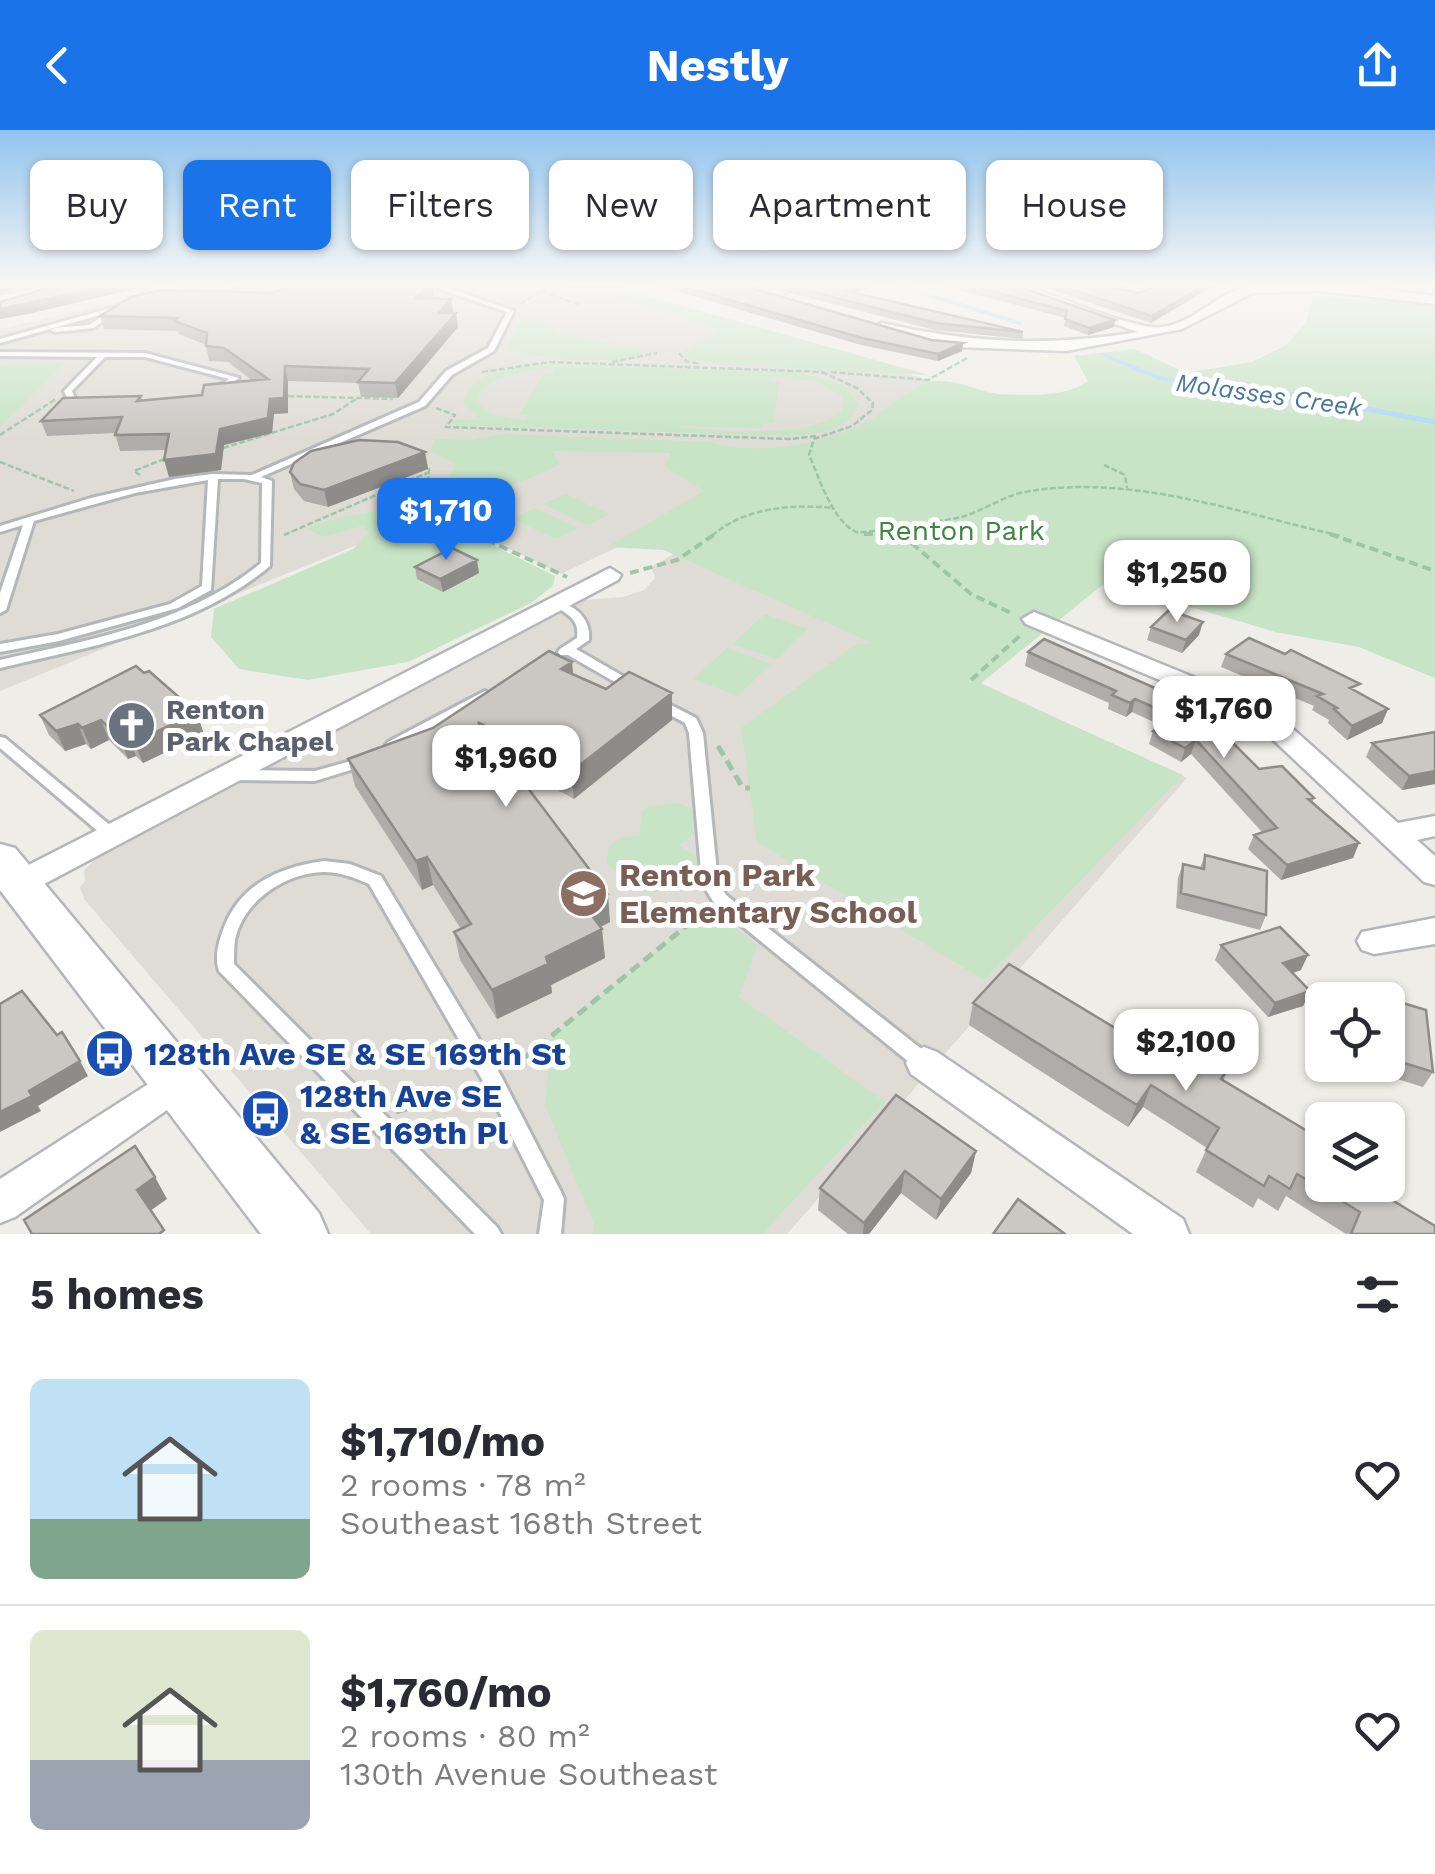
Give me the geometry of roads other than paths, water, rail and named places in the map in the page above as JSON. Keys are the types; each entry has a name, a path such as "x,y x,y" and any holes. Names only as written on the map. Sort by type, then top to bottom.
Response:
{"street":[{"path":"921,335 1004,349 1075,348 1142,335"},
{"path":"298,1234 7,871 112,835 603,578"},
{"path":"1034,620 1238,704 1274,726 1435,874"},
{"path":"1395,834 1435,826"},
{"path":"1374,941 1435,930"},
{"path":"924,1063 1168,1234"},
{"path":"0,1202 178,1082"}],"lane":[{"path":"294,464 424,402 449,373 491,349 498,335"},
{"path":"0,354 157,356 180,366 236,378 212,394"},
{"path":"90,406 70,396 68,391 102,356"},
{"path":"0,529 87,500 175,484 256,476 345,453"},
{"path":"4,662 90,644 209,600 255,576 266,564 267,481 256,476"},
{"path":"4,662 59,638 134,613 174,606 207,588 213,479"},
{"path":"0,610 30,519"},
{"path":"552,659 584,640 586,630 574,612 557,602"},
{"path":"90,644 120,628 134,613"},
{"path":"0,648 59,638"},
{"path":"569,650 691,721 710,883 720,899 924,1063"},
{"path":"227,775 315,776 351,768 499,688"},
{"path":"0,741 112,835"},
{"path":"490,1234 225,966 223,940 236,912 257,891 304,866 325,864 357,869 374,880 494,1082 554,1199 550,1234"}],"waterway":[{"name":"Molasses Creek","path":"1106,356 1162,379 1290,394"},
{"name":"Molasses Creek","path":"1284,393 1290,394"},
{"name":"Molasses Creek","path":"1290,394 1297,395"},
{"name":"Molasses Creek","path":"1290,394 1435,422"}],"place":[{"name":"Renton Park Chapel","path":"131,725"},
{"name":"Renton Park Elementary School","path":"584,893"},
{"name":"128th Ave SE & SE 169th St","path":"109,1054"},
{"name":"128th Ave SE & SE 169th Pl","path":"265,1114"}],"park label":[{"name":"Renton Park","path":"961,530"}]}
